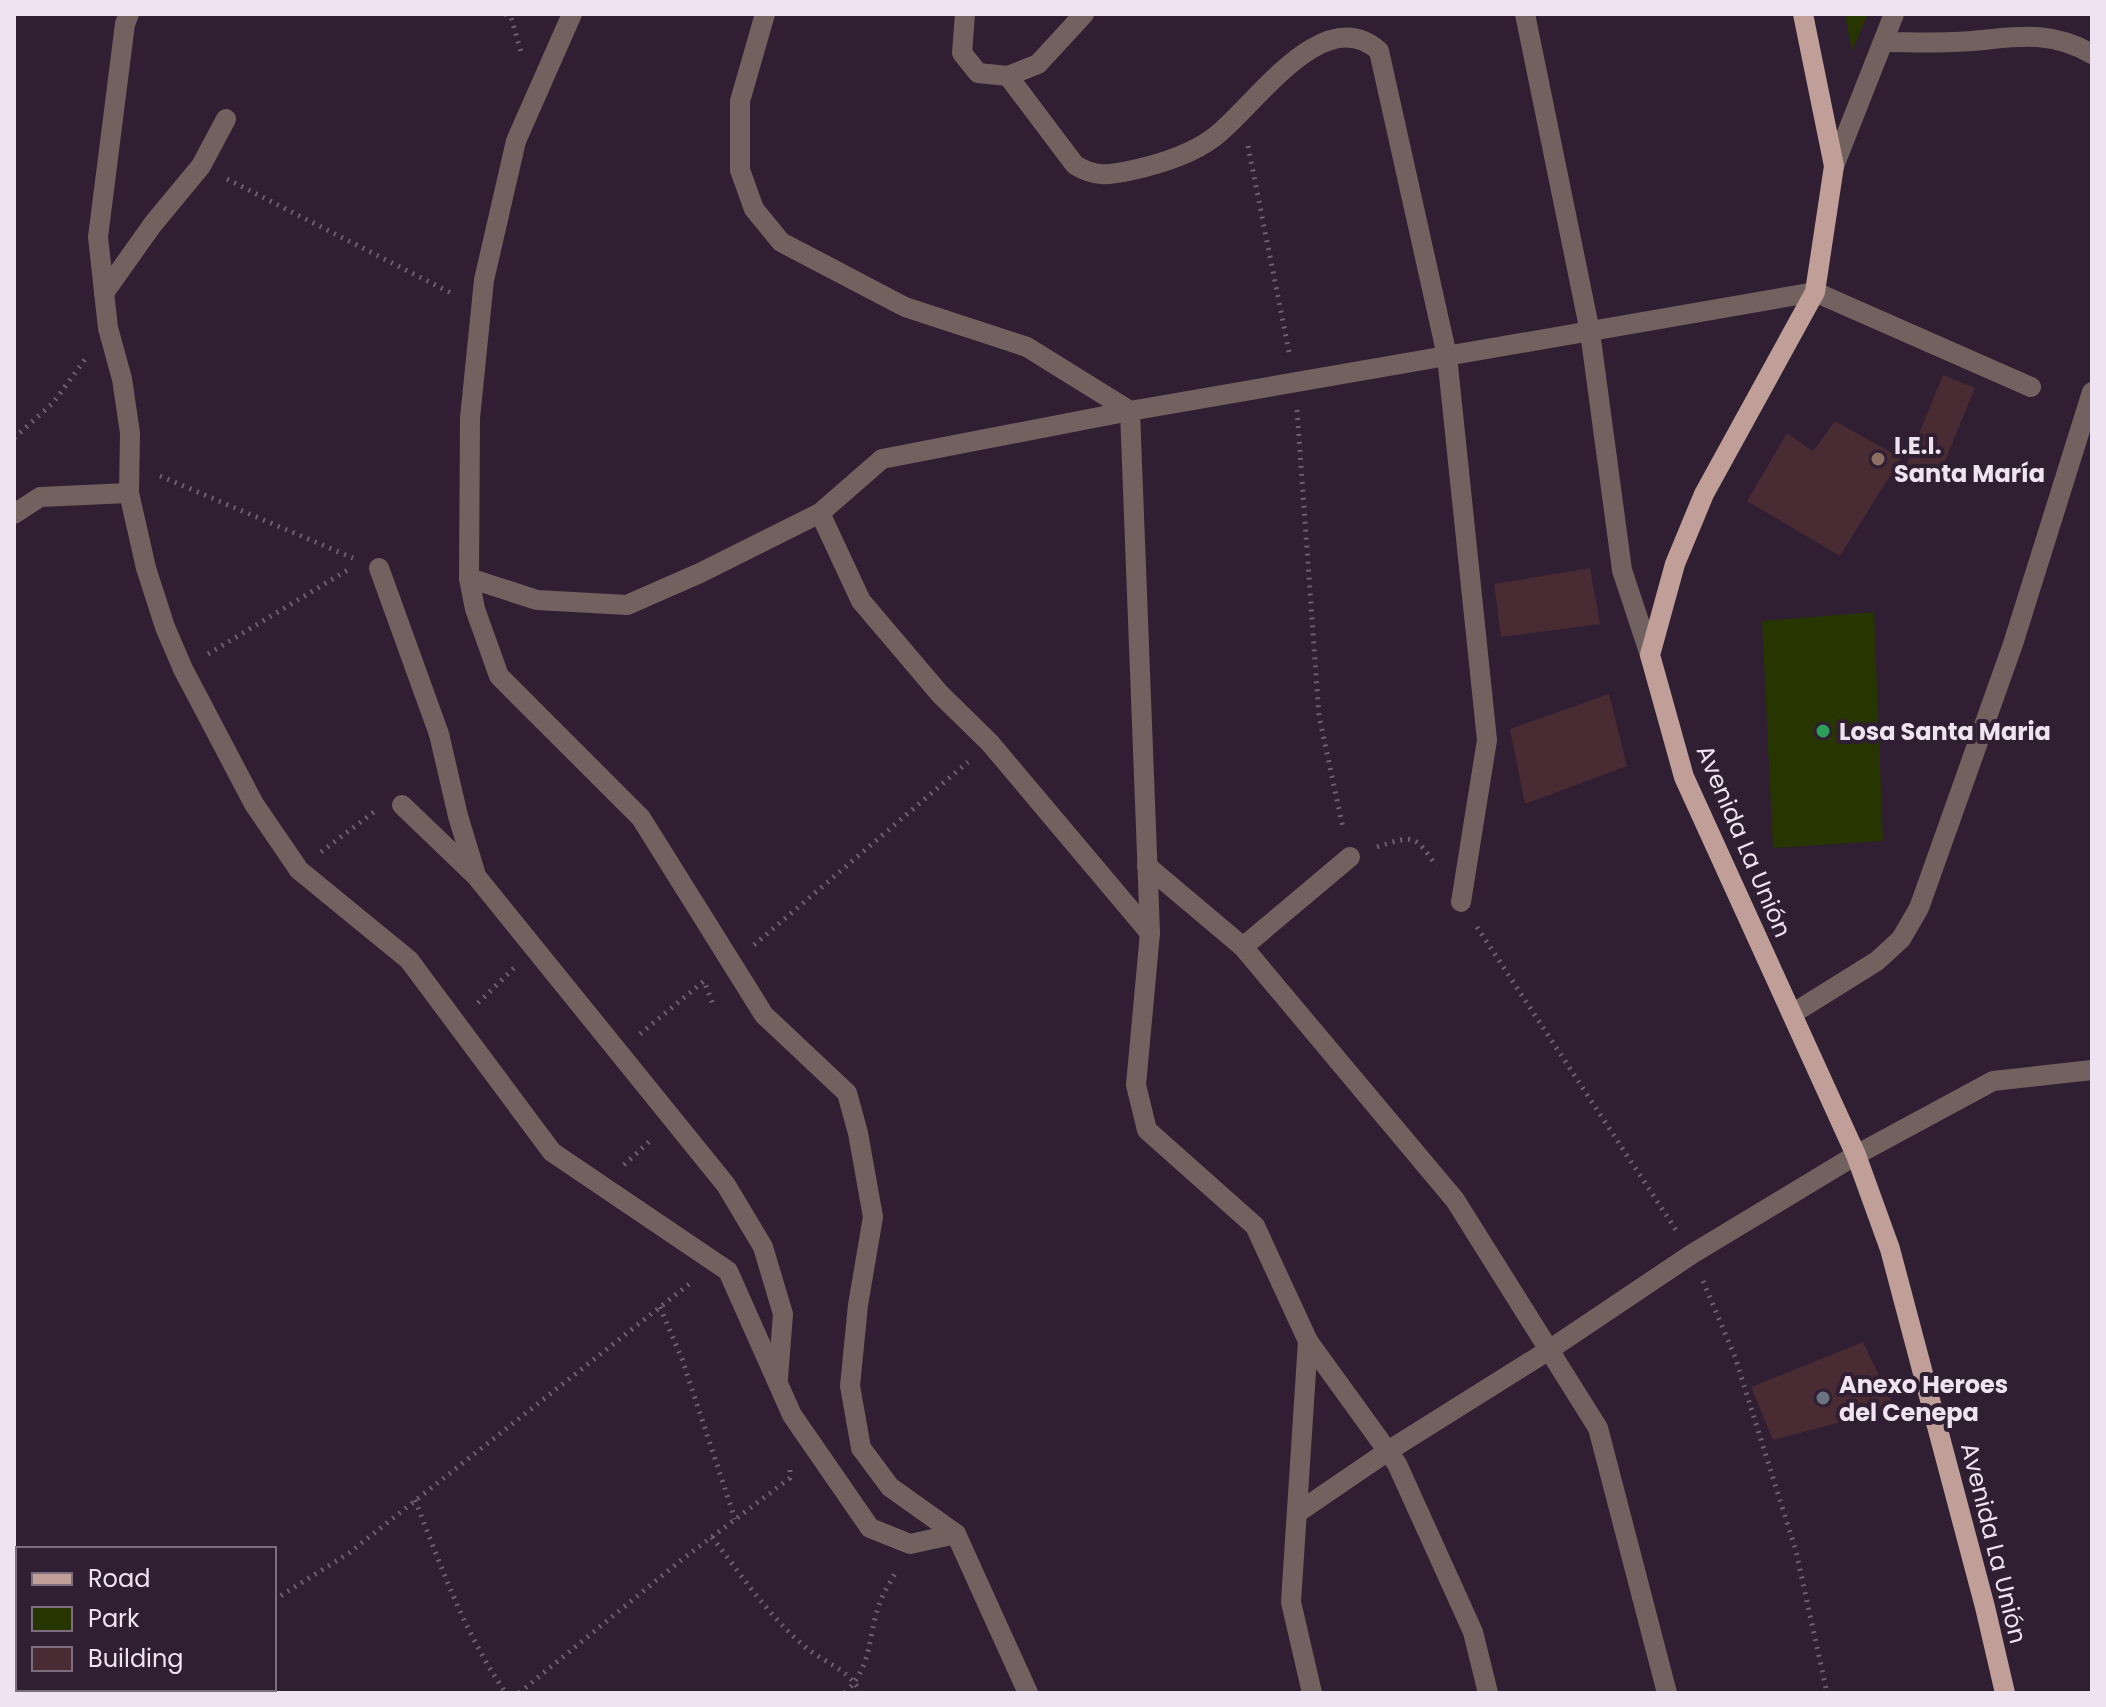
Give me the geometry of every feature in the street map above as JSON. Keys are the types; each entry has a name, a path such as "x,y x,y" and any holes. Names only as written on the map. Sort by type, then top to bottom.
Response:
{"main road":[{"path":"1650,655 1675,564 1704,494 1815,292 1834,166 1803,14"},
{"name":"Avenida La Unión","path":"1650,655 1684,777 1856,1155 1890,1249 2005,1693"}],"street":[{"path":"129,14 125,24 98,237 108,328 130,433 129,493 146,568 165,627 183,669 254,804 299,870 409,960 552,1152 728,1271 792,1415 870,1528 910,1544 956,1534"},
{"path":"572,14 516,141 484,280 470,418 469,578 475,609 499,676 641,818 764,1015 847,1093 858,1133 873,1217 858,1305 850,1386 861,1448 890,1487 956,1534 1028,1693"},
{"path":"765,14 740,101 740,170 754,209 781,242 905,307 1027,347 1130,411"},
{"path":"965,14 962,53 978,73 1008,76 1038,64 1084,14"},
{"path":"1525,14 1590,332 1622,570 1650,655"},
{"path":"1834,166 1894,14"},
{"path":"1008,76 1075,165 1089,174 1105,176 1163,163 1213,139 1296,57 1325,41 1344,36 1360,37 1379,51 1447,356 1487,740 1461,902"},
{"path":"1883,42 1955,42 2001,36 2037,36 2076,45 2092,54"},
{"path":"104,293 153,224 201,166 226,119"},
{"path":"469,578 537,600 627,605 700,573 820,513 882,459 1130,411 1815,292 2031,387"},
{"path":"1792,1014 1877,961 1901,939 1919,908 2013,644 2092,392"},
{"path":"1130,411 1150,933 1136,1085 1147,1130 1255,1226 1308,1341 1397,1464 1473,1632 1488,1693"},
{"path":"14,514 40,497 129,493"},
{"path":"820,513 861,601 940,694 990,743 1150,933"},
{"path":"379,568 439,734 476,876"},
{"path":"402,805 476,876 726,1185 763,1247 783,1314 777,1382"},
{"path":"1243,947 1350,857"},
{"path":"1147,866 1243,947 1455,1200 1598,1428 1667,1693"},
{"path":"1297,1513 1692,1254 1856,1155 1993,1081 2092,1070"},
{"path":"1308,1341 1291,1602 1312,1693"}],"path":[{"path":"1241,110 1295,382 1319,716 1350,857 1405,838 1421,844 1692,1254 1735,1357 1796,1551 1827,1693"},
{"path":"201,166 481,308"},
{"path":"14,438 53,403 108,328"},
{"path":"129,464 362,561 183,669"},
{"path":"744,983 750,949 990,743"},
{"path":"457,1025 534,947"},
{"path":"595,1022 638,1036 704,981 714,1007"},
{"path":"602,1186 673,1119"},
{"path":"276,1599 349,1553 699,1277 697,1251"},
{"path":"660,1307 682,1359 735,1519"},
{"path":"519,1693 790,1478 792,1415"},
{"path":"415,1500 455,1600 492,1673 506,1693"},
{"path":"712,1537 765,1607 806,1648 856,1682 861,1693"},
{"path":"845,1693 856,1682 870,1653 879,1604 910,1544"}],"green space":[{"path":"1845,14 1868,14 1852,51"},
{"name":"Losa Santa Maria","path":"1874,612 1883,841 1773,848 1762,621"}],"building":[{"path":"1943,375 1975,388 1937,480 1905,468"},
{"path":"1835,421 1901,458 1840,556 1747,501 1787,433 1813,451"},
{"path":"1590,568 1600,624 1501,637 1494,584"},
{"path":"1609,694 1627,766 1525,804 1510,729"},
{"name":"Anexo Heroes del Cenepa","path":"1863,1342 1895,1408 1773,1440 1751,1387"}],"place":[{"name":"I.E.I. Santa María","path":"1878,459"},
{"name":"Losa Santa Maria","path":"1823,731"},
{"name":"Anexo Heroes del Cenepa","path":"1823,1398"}]}
